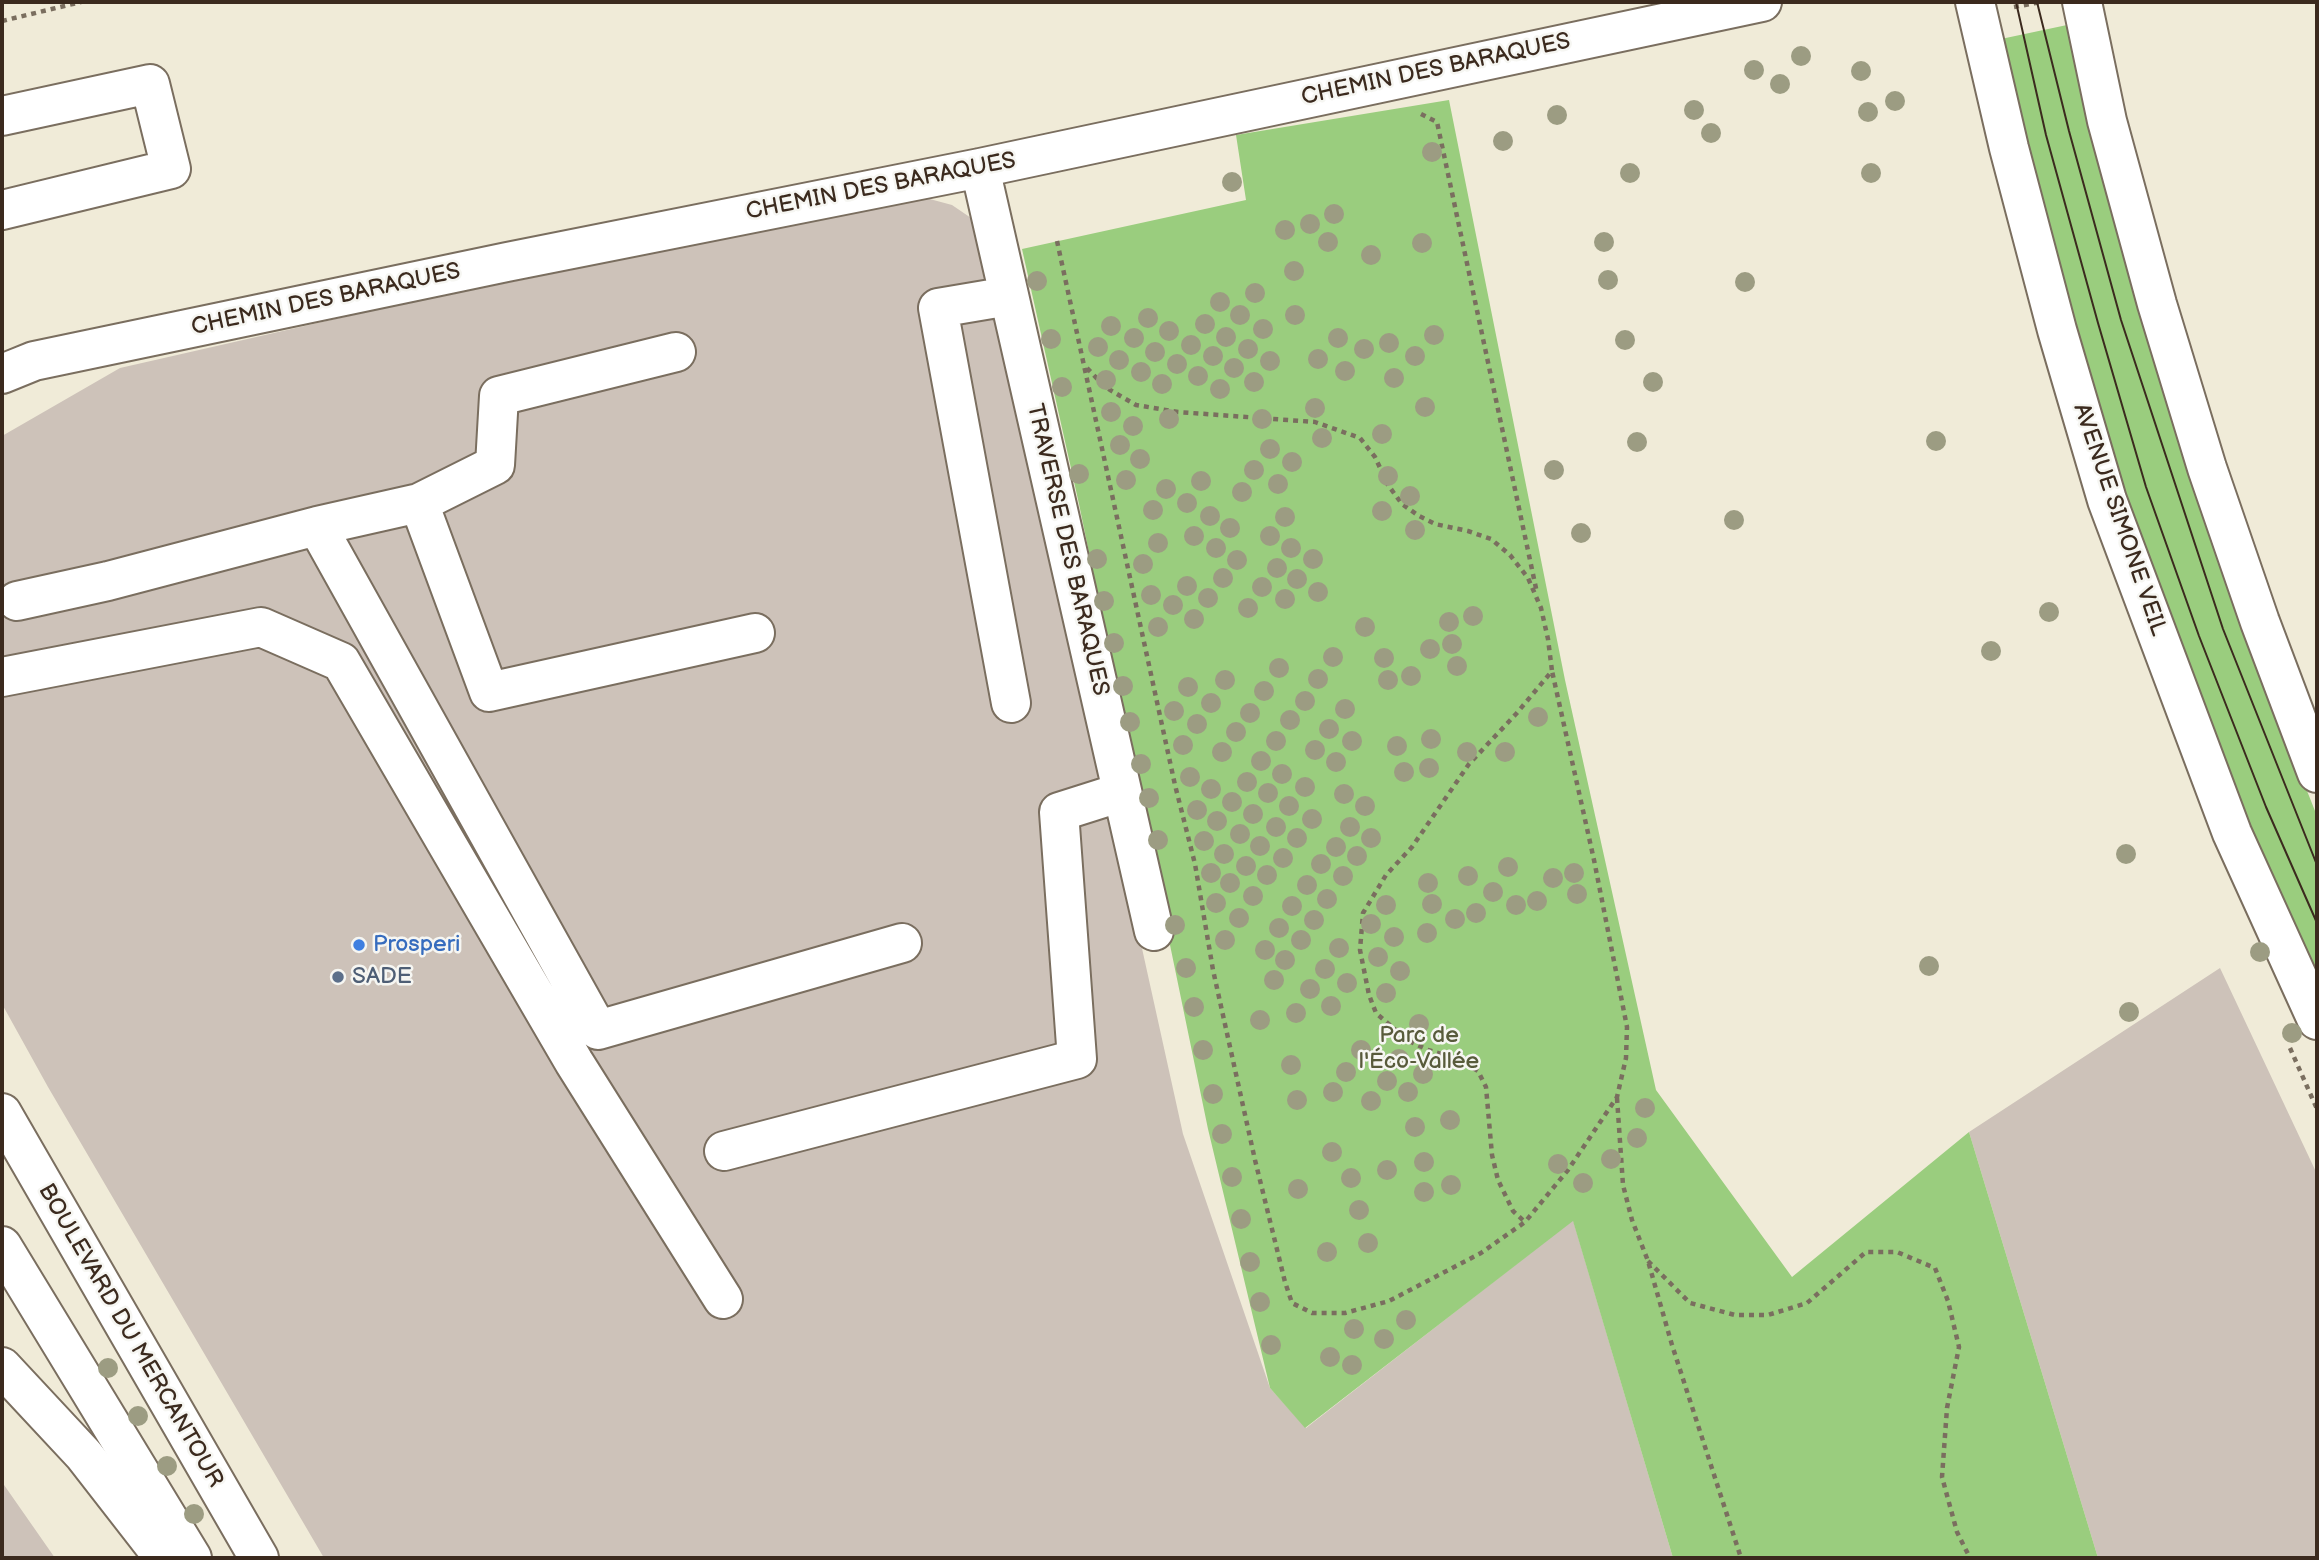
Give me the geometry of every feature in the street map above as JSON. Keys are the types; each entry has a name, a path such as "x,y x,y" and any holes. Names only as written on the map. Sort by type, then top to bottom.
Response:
{"main road":[{"name":"CHEMIN DES BARAQUES","path":"2,374 34,361 521,259 981,168 1762,2"},
{"name":"AVENUE SIMONE VEIL","path":"1975,2 2009,148 2057,330 2108,500 2232,832 2317,1020"},
{"path":"2082,2 2106,121 2157,304 2207,468 2260,622 2317,773"},
{"path":"2,116 150,84 171,169 2,210"},
{"name":"TRAVERSE DES BARAQUES","path":"981,168 1154,931"},
{"path":"1009,296 938,308 1011,703"},
{"path":"17,601 108,581 317,526 419,503 495,465 499,396 676,352"},
{"path":"419,503 489,692 755,633"},
{"path":"317,526 598,1030 902,943"},
{"path":"2,677 261,627 341,662 574,1062 723,1299"},
{"path":"724,1151 1077,1059 1059,812 1122,792"},
{"name":"BOULEVARD DU MERCANTOUR","path":"2,1113 259,1558"},
{"path":"2,1245 192,1558"},
{"path":"2,1367 84,1455 164,1558"}],"path":[{"path":"2,21 81,2"},
{"path":"1395,79 1405,107 1437,122 1548,639 1552,671 1594,860 1627,1027 1626,1058 1617,1097 1623,1185 1741,1558"},
{"path":"1057,241 1175,785 1195,864 1213,970 1255,1160 1292,1303 1312,1313 1346,1313 1389,1301 1481,1254 1525,1222 1568,1170 1617,1097"},
{"path":"1084,363 1092,376 1105,387 1136,405 1178,412 1315,422 1360,438 1375,457 1388,485 1402,504 1435,524 1491,539 1510,555 1528,578 1539,604"},
{"path":"1525,1222 1513,1211 1498,1180 1492,1155 1486,1087 1478,1071 1458,1059 1407,1040 1376,1013 1369,995 1360,950 1361,928 1363,913 1386,874 1412,846 1469,764 1552,671"},
{"path":"1648,1261 1690,1303 1735,1315 1768,1315 1807,1303 1866,1252 1897,1252 1935,1268 1948,1301 1959,1347 1947,1408 1942,1477 1957,1532 1970,1558"}],"shaded area":[{"path":"926,198 952,205 974,220 986,242 1183,1134 1270,1388 1306,1428 1573,1220 1673,1558 324,1558 2,1004 2,436 120,368 388,307"},
{"path":"2220,968 2317,1174 2317,1558 2098,1558 1969,1132"},
{"path":"2,1482 55,1558 2,1558"}],"green space":[{"path":"2067,25 2089,127 2187,472 2242,627 2317,816 2317,980 2247,818 2178,644 2125,498 2075,329 2001,39"},
{"name":"Parc de l'Éco-Vallée","path":"1449,100 1565,680 1656,1090 1792,1277 1969,1132 2098,1558 1673,1558 1573,1221 1305,1428 1270,1388 1208,1129 1079,504 1022,249 1246,200 1236,135"}],"tram line":[{"path":"2016,2 2046,135 2146,487 2199,636 2266,807 2317,923"},
{"path":"2037,2 2121,320 2223,629 2317,865"}],"place":[{"name":"Prosperi","path":"359,945"},
{"name":"SADE","path":"338,977"}]}
